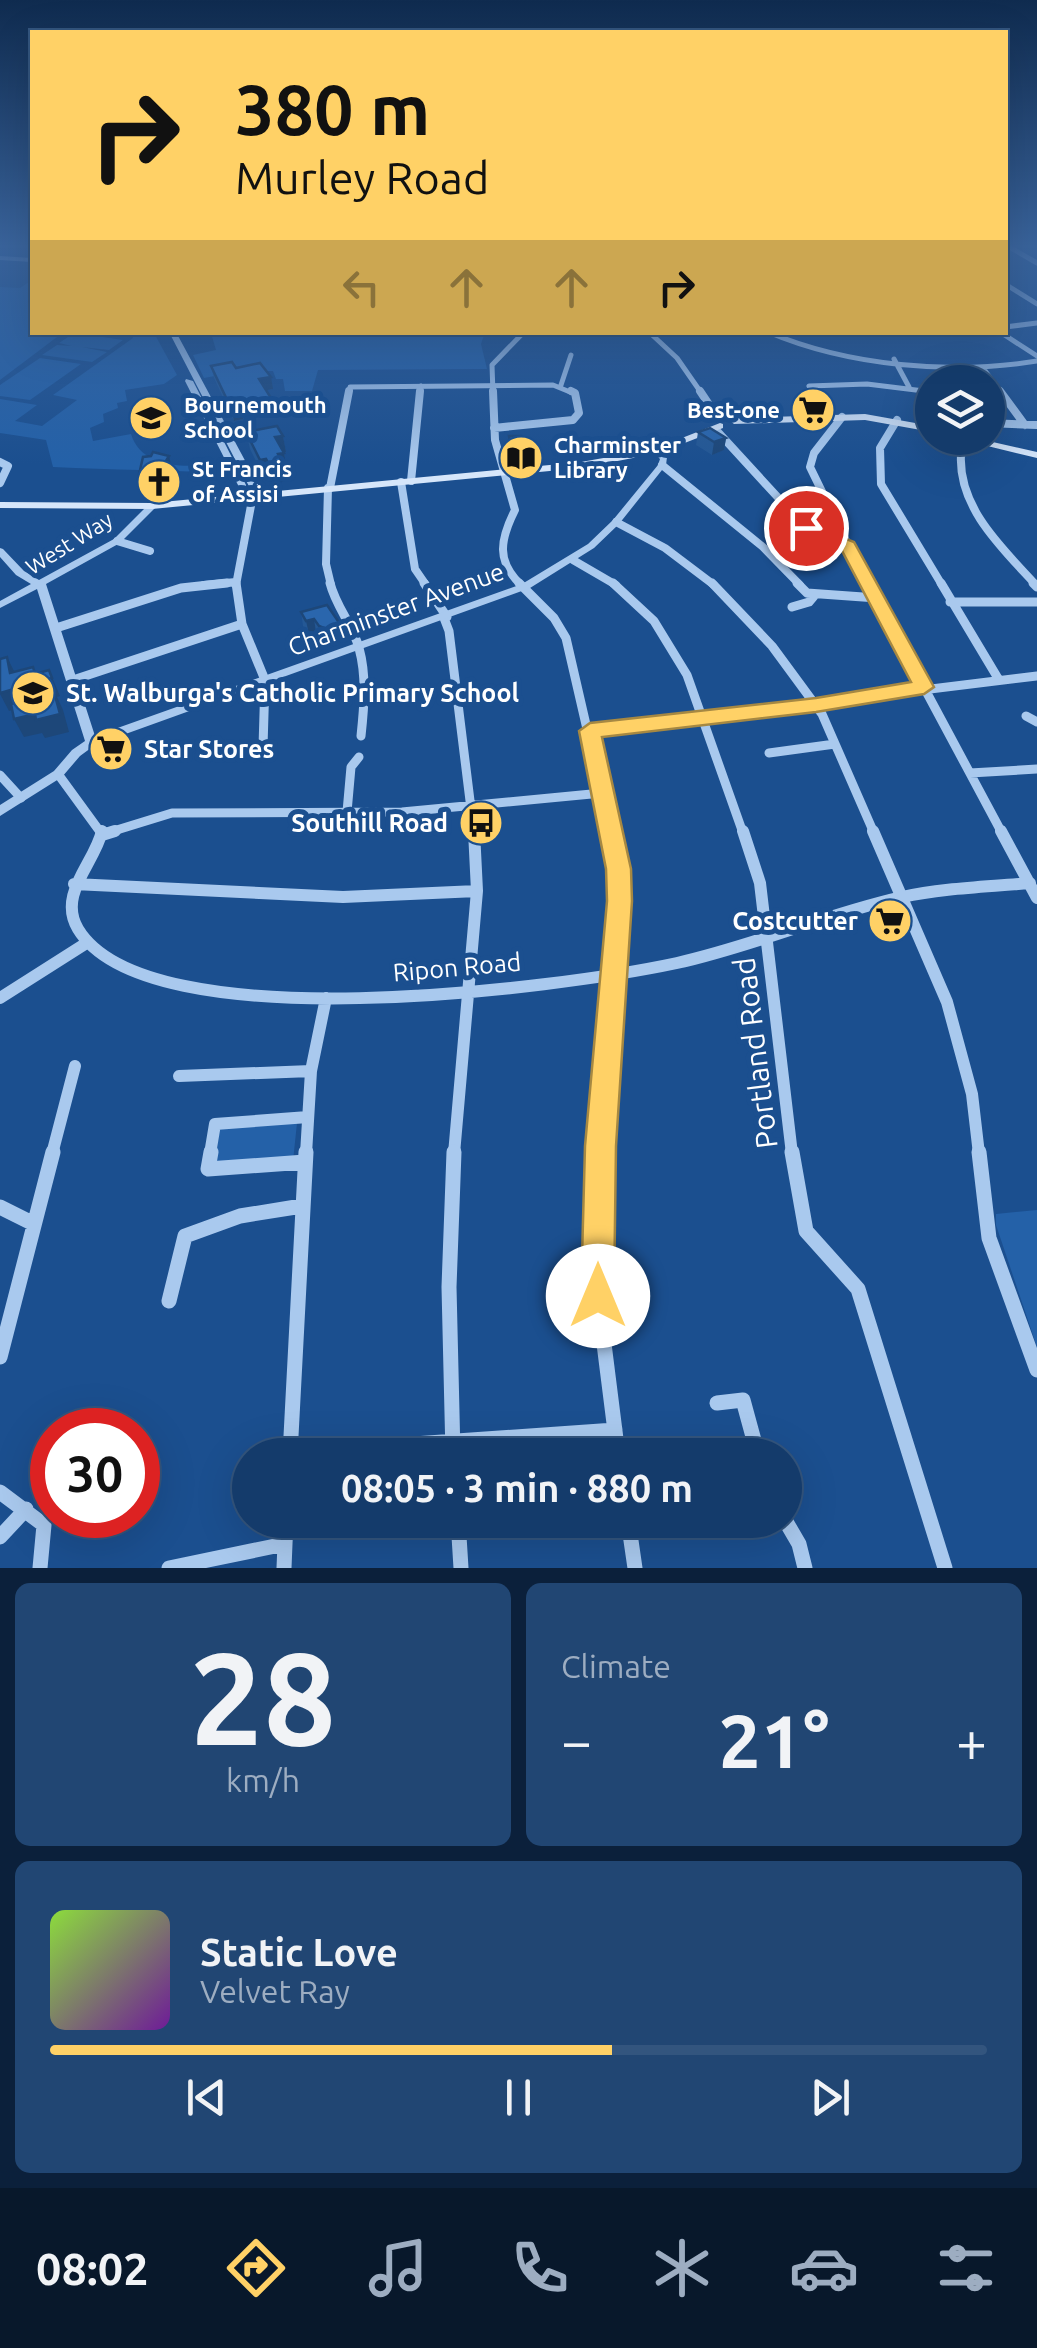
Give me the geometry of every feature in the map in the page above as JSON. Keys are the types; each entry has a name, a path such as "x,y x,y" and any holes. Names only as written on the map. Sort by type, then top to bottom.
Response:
{"main road":[{"path":"0,505 152,506 613,461 656,451 734,422 837,417 915,425"},
{"path":"1005,447 1037,455"}],"street":[{"path":"1008,329 1037,324"},
{"path":"165,335 242,485 251,495"},
{"path":"173,335 251,495 236,582 242,624 264,680 263,747"},
{"path":"521,335 494,360 494,428 516,510 504,526 498,554 504,567 558,621 566,638 618,869 597,1259 616,1438"},
{"path":"652,335 680,361 718,425 806,528 848,545"},
{"path":"773,335 823,350 953,365"},
{"path":"1008,335 1037,359"},
{"path":"562,386 571,355"},
{"path":"894,359 909,387"},
{"path":"1001,365 1037,359"},
{"path":"420,386 406,482 415,569 448,623 473,808 477,891 452,1171 449,1287 453,1438"},
{"path":"361,736 365,701 359,647 335,602 326,564 329,488 350,387 562,386 576,393 577,418 555,424 494,428"},
{"path":"915,388 809,386 837,417 814,453 810,467 1037,898"},
{"path":"1005,397 1025,424"},
{"path":"897,420 880,448 881,484 1000,680"},
{"path":"1005,423 1037,425"},
{"path":"656,451 664,458 662,465 762,546 814,596 877,598"},
{"path":"962,455 958,462 962,486 990,530 1037,587"},
{"path":"0,462 8,466 0,483"},
{"name":"Charminster Avenue","path":"92,742 526,586 573,560 616,522 662,465"},
{"name":"West Way","path":"0,605 117,541 152,506"},
{"path":"616,522 665,548 712,583 772,646 816,705 836,744 903,897 961,1046 978,1134 989,1238 1037,1370"},
{"path":"117,541 150,552"},
{"path":"0,552 20,573 41,585 92,742 58,774 0,811"},
{"name":"Portland Road","path":"573,560 613,583 654,621 687,674 705,718 760,883 798,1196 806,1230 821,1252 858,1288 945,1568"},
{"path":"56,628 181,588 236,582"},
{"path":"792,607 809,602 814,596"},
{"path":"950,602 1037,602"},
{"path":"73,680 242,624"},
{"path":"590,731 1037,676"},
{"path":"1026,716 1037,722"},
{"path":"769,753 836,744"},
{"path":"347,812 350,766 359,757"},
{"path":"970,773 1037,769"},
{"path":"0,998 85,944 71,904 74,884 102,835 101,827 58,774"},
{"path":"0,776 21,798"},
{"path":"102,835 172,813 473,808 602,792"},
{"path":"74,884 343,896 477,891"},
{"name":"Ripon Road","path":"85,944 116,970 172,986 326,998 470,992 689,960 903,897 1030,884"},
{"path":"291,1438 304,1162 312,1072 326,998"},
{"path":"0,1357 75,1066"},
{"path":"178,1076 312,1072"},
{"path":"304,1162 208,1169 215,1124 308,1117"},
{"path":"0,1206 34,1224"},
{"path":"168,1302 185,1236 240,1216 302,1206"},
{"path":"717,1403 743,1400 753,1438"},
{"path":"543,1438 615,1430"},
{"path":"0,1492 44,1524 40,1568"},
{"path":"0,1538 26,1509"},
{"path":"284,1568 285,1538"},
{"path":"459,1538 461,1568"},
{"path":"631,1538 635,1568"},
{"path":"796,1538 805,1568"},
{"path":"169,1568 285,1544"}],"shaded area":[{"path":"0,318 30,318 30,335 60,335 0,380"},
{"path":"71,335 123,340 109,350 82,347 107,352 92,362 42,355 57,345 72,346 59,343"},
{"path":"132,335 155,335 177,375 164,384 125,390 127,401 117,403 118,408 103,414 104,422 90,428 93,441 131,434 137,446 156,460 181,466 221,463 225,473 53,467 46,440 0,433 0,399 37,405 15,421 42,426 77,400 53,395"},
{"path":"212,335 484,335 481,344 487,369 318,370 312,391 285,391 283,379 276,379 273,371 242,371 204,378 193,355 216,350"},
{"path":"40,358 81,364 30,400 0,396 0,385"},
{"path":"297,1123 293,1161 215,1163 220,1128"},
{"path":"1037,1210 1037,1347 996,1225 996,1214"}],"building":[{"path":"232,362 236,368 260,363 271,377 259,379 271,398 231,408 211,366"},
{"path":"277,426 283,436 275,437 284,453 278,454 282,462 271,468 266,459 260,460 246,432"},
{"path":"710,428 726,438 714,442 698,432"},
{"path":"509,436 521,436 532,449 512,450"},
{"path":"153,452 169,456 155,479 138,479 143,457"},
{"path":"327,605 340,624 331,631 314,619 306,621 301,612"},
{"path":"7,657 10,673 33,667 35,674 49,670 52,678 0,693 0,659"},
{"path":"54,692 60,714 36,720 35,714 14,719 11,704"}],"place":[{"name":"Best-one","path":"813,410"},
{"name":"Bournemouth School","path":"151,418"},
{"name":"Charminster Library","path":"521,458"},
{"name":"St Francis of Assisi","path":"159,482"},
{"name":"St. Walburga's Catholic Primary School","path":"33,693"},
{"name":"Star Stores","path":"111,749"},
{"name":"Southill Road","path":"481,823"},
{"name":"Costcutter","path":"890,921"}],"route":[{"path":"598,1296 601,1146 619,901 618,869 590,731 816,705 924,687 848,545 806,528"}]}
